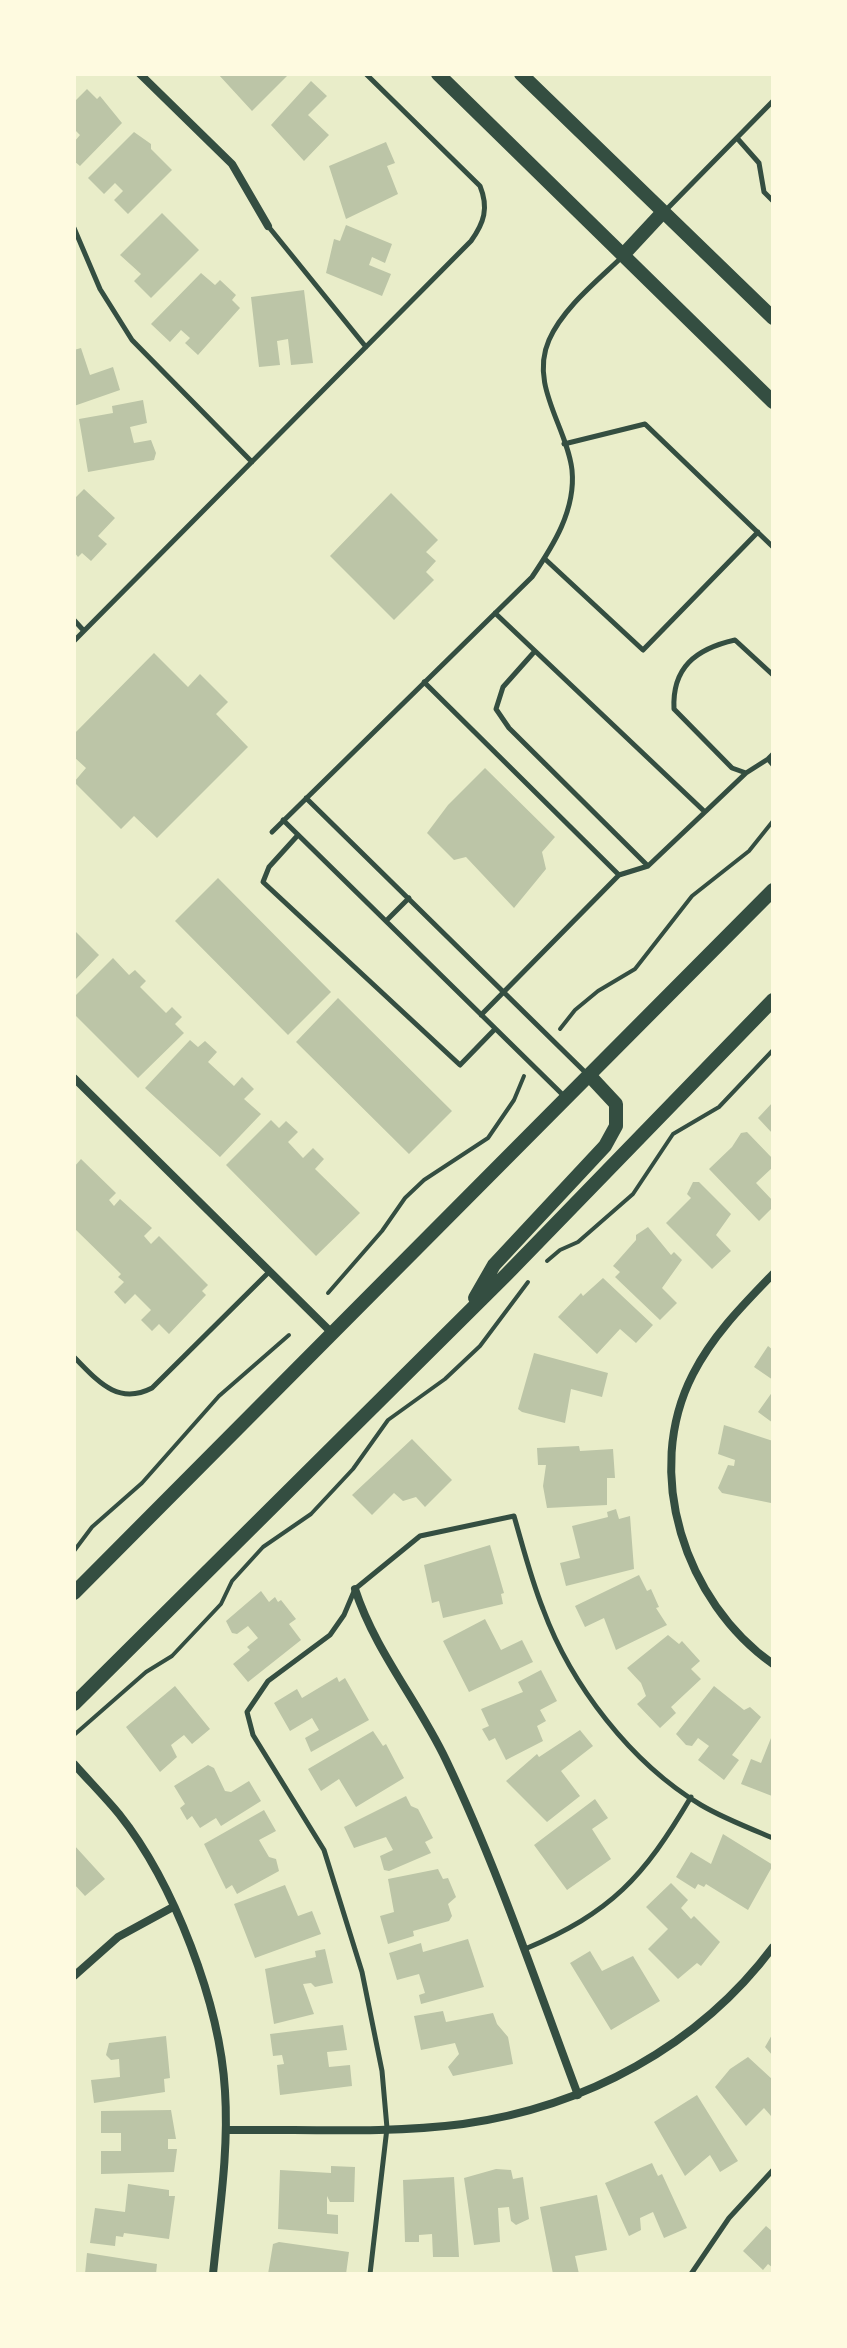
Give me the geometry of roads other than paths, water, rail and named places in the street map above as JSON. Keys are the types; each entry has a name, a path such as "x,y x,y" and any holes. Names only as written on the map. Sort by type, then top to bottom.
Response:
{"main road":[{"path":"438,74 773,402"},
{"path":"521,74 773,318"},
{"path":"623,255 663,212"},
{"path":"74,1593 773,890"},
{"path":"74,1704 465,1316 773,1000"},
{"path":"465,1316 494,1265 605,1146 616,1126 616,1104 589,1075"}],"street":[{"path":"140,74 232,164 268,226"},
{"path":"74,1078 332,1333"},
{"path":"773,1274 733,1315 692,1376 678,1418 672,1462 677,1521 697,1575 734,1629 773,1664"},
{"path":"355,1589 377,1644 443,1752 468,1806 578,2095"},
{"path":"74,1764 121,1816 173,1907 213,2013 223,2062 226,2130 213,2274"},
{"path":"74,1976 118,1937 173,1907"},
{"path":"226,2130 387,2128 477,2121 578,2095 656,2056 691,2032 719,2009 773,1947"}],"lane":[{"path":"74,641 471,241 482,225 486,201 480,186 366,74"},
{"path":"663,212 773,101"},
{"path":"737,138 759,163 764,192 773,201"},
{"path":"268,226 366,347"},
{"path":"74,228 100,289 132,340 252,462"},
{"path":"272,832 532,577 558,538 569,502 572,470 544,376 548,341 560,321 623,255"},
{"path":"564,444 645,424 773,547"},
{"path":"544,558 643,650 758,532"},
{"path":"495,613 705,812"},
{"path":"74,620 84,631"},
{"path":"746,773 732,768 674,709 673,687 679,671 716,644 735,640 773,675"},
{"path":"535,651 503,687 496,709 509,728 648,866"},
{"path":"424,682 619,875"},
{"path":"481,1015 619,875 648,866 746,773 770,756 773,765"},
{"path":"306,798 589,1075"},
{"path":"283,820 566,1098"},
{"path":"298,835 269,867 263,882 460,1065 495,1029"},
{"path":"386,921 409,898"},
{"path":"74,1357 107,1389 118,1394 141,1394 152,1388 270,1271"},
{"path":"370,2274 387,2128 382,2071 362,1972 324,1850 253,1735 247,1712 268,1681 330,1635 344,1615 355,1589 420,1536 514,1516 543,1610 573,1670 601,1713 650,1766 691,1797 773,1838"},
{"path":"524,1949 586,1921 619,1895 657,1854 691,1797"},
{"path":"691,2274 729,2218 773,2170"}]}
